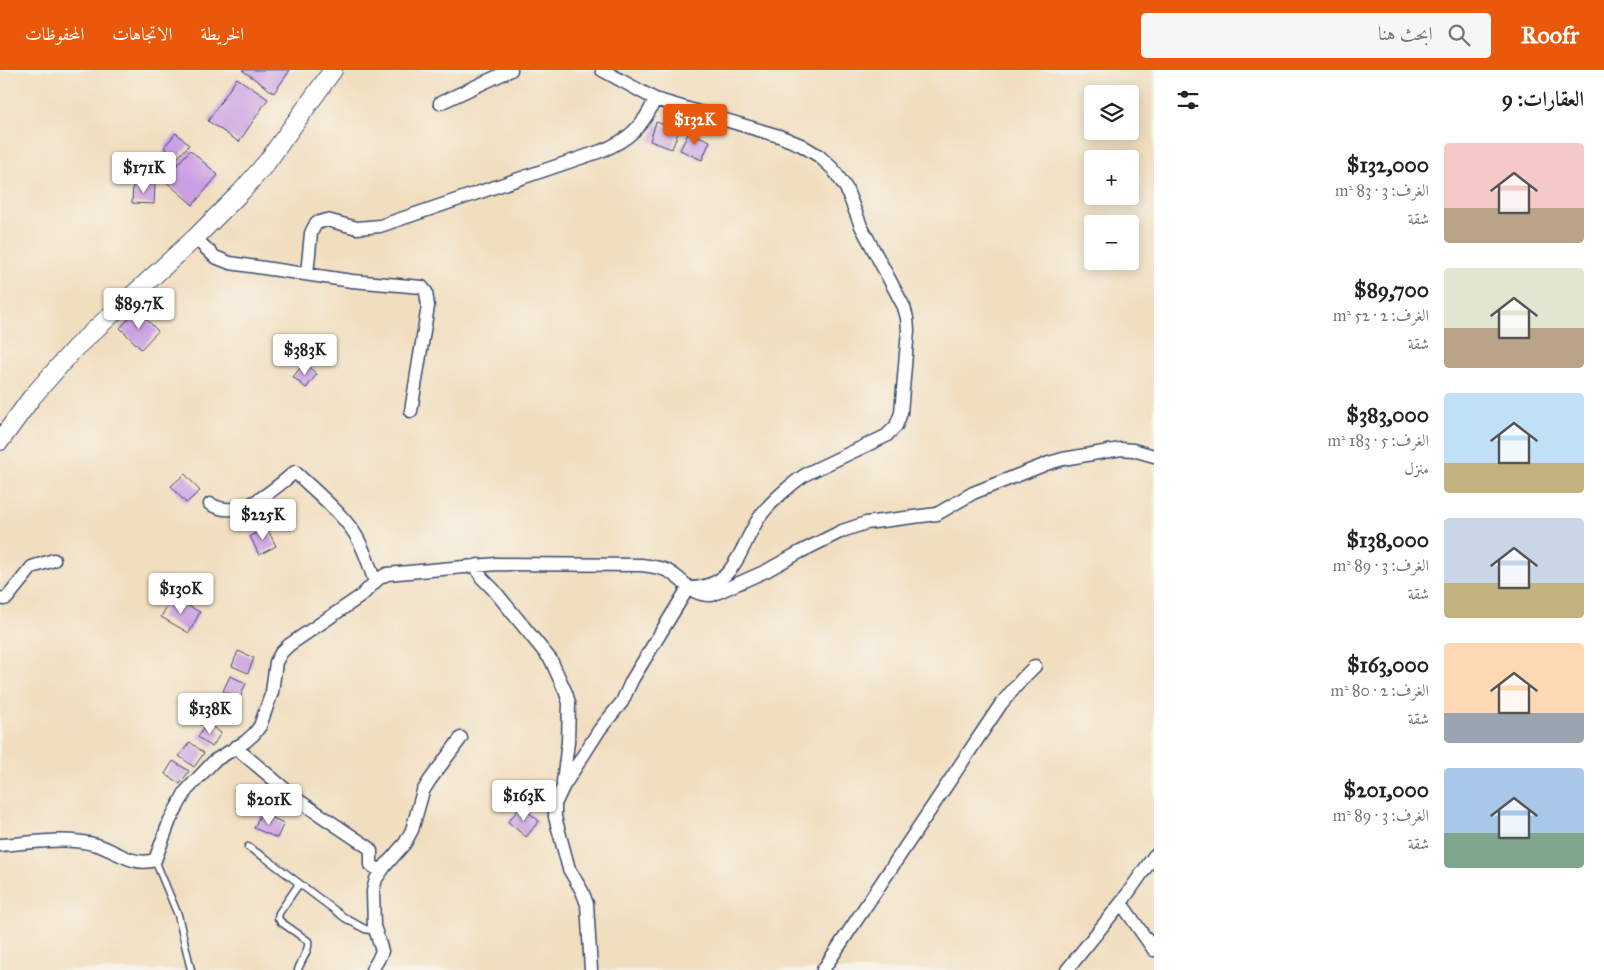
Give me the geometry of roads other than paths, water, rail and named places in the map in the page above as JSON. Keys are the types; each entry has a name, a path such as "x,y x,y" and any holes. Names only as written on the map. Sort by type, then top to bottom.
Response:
{"main road":[{"path":"0,442 32,397 75,348 195,238 254,178 333,70"}],"street":[{"path":"440,103 511,70"},
{"path":"602,70 655,99 779,136 801,145 819,156 833,169 846,188 854,204 861,226 904,307 908,323 901,413 896,426 886,436 799,479 764,511 754,526 736,562 727,574 708,586 688,588"},
{"path":"307,274 311,233 316,223 327,220 357,228 380,226 606,149 620,143 635,132 650,112 655,99"},
{"path":"195,238 215,257 230,262 352,281 422,287 426,292 428,306 411,411"},
{"path":"0,845 72,841 98,845 126,859 139,862 147,863 155,860 170,820 186,791 214,761 254,734 260,726 272,692 276,662 281,653 289,645 361,596 375,582 387,574 497,564 655,566 668,571 696,593 712,595 766,571 842,531 866,523 938,514 980,490 1063,459 1121,449 1133,450 1154,456"},
{"path":"210,504 222,510 243,508 262,497 295,472 354,533 375,582"},
{"path":"0,598 7,598 32,567 54,560"},
{"path":"478,565 482,578 551,660 566,692 568,704 568,742 563,787"},
{"path":"591,970 587,904 569,869 555,817 555,804 563,787 600,729 622,702 632,680 688,588"},
{"path":"823,970 1001,704 1035,666"},
{"path":"372,970 382,951 374,926 373,891 376,879 380,871 405,843 412,830 423,791 461,738"},
{"path":"235,747 298,800 368,847 371,851 371,865 380,871"},
{"path":"1068,970 1121,903 1154,856"},
{"path":"1121,903 1154,950"}],"lane":[{"path":"248,847 267,859 345,918 365,929 376,931"},
{"path":"155,860 178,915 191,970"},
{"path":"298,970 309,949 308,940 278,918 279,913 299,884"}]}
